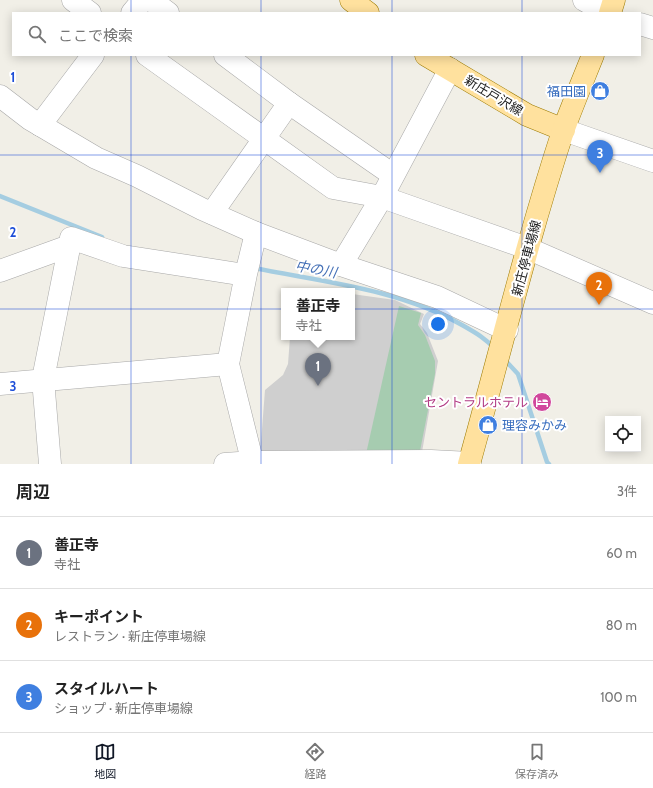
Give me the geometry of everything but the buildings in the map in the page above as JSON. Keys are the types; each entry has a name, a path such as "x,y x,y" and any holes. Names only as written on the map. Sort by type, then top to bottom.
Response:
{"main road":[{"path":"351,0 367,12"},
{"path":"610,12 614,0"},
{"name":"新庄戸沢線","path":"428,56 527,115 564,130"},
{"name":"新庄停車場線","path":"470,464 527,248 564,130 593,56"}],"street":[{"path":"73,0 89,12"},
{"path":"133,12 143,0"},
{"path":"151,0 167,12"},
{"path":"584,0 605,12"},
{"path":"641,24 653,28"},
{"path":"40,125 92,56"},
{"path":"148,56 333,188 382,197 527,248 653,303"},
{"path":"226,56 289,103 394,175"},
{"path":"340,265 382,197 450,69"},
{"path":"0,96 40,125 96,158 137,176 212,213 256,233 340,265 437,297 502,346"},
{"path":"212,213 289,103"},
{"path":"564,130 653,161"},
{"path":"253,463 228,364 247,269 256,233"},
{"path":"50,464 43,379 71,238 123,256 247,269"},
{"path":"0,271 69,246"},
{"path":"0,384 43,379 228,364"},
{"path":"225,464 431,461 470,464"}],"shaded area":[{"path":"355,294 395,300 424,314 420,324 427,333 438,361 422,452 260,455 265,390 283,375 288,364 290,340 355,340"}],"green space":[{"path":"399,306 421,313 418,325 425,335 435,361 435,374 420,451 366,454"}],"waterway":[{"name":"中の川","path":"0,196 102,237"},
{"name":"中の川","path":"254,268 361,288 413,303 438,313 475,332 494,348"},
{"name":"中の川","path":"504,359 518,374 547,462 549,464"}],"place":[{"name":"福田園","path":"600,91"},
{"name":"スタイルハート","path":"600,173"},
{"name":"キーポイント","path":"599,305"},
{"name":"善正寺","path":"318,386"},
{"name":"セントラルホテル","path":"542,402"},
{"name":"理容みかみ","path":"488,425"}]}
